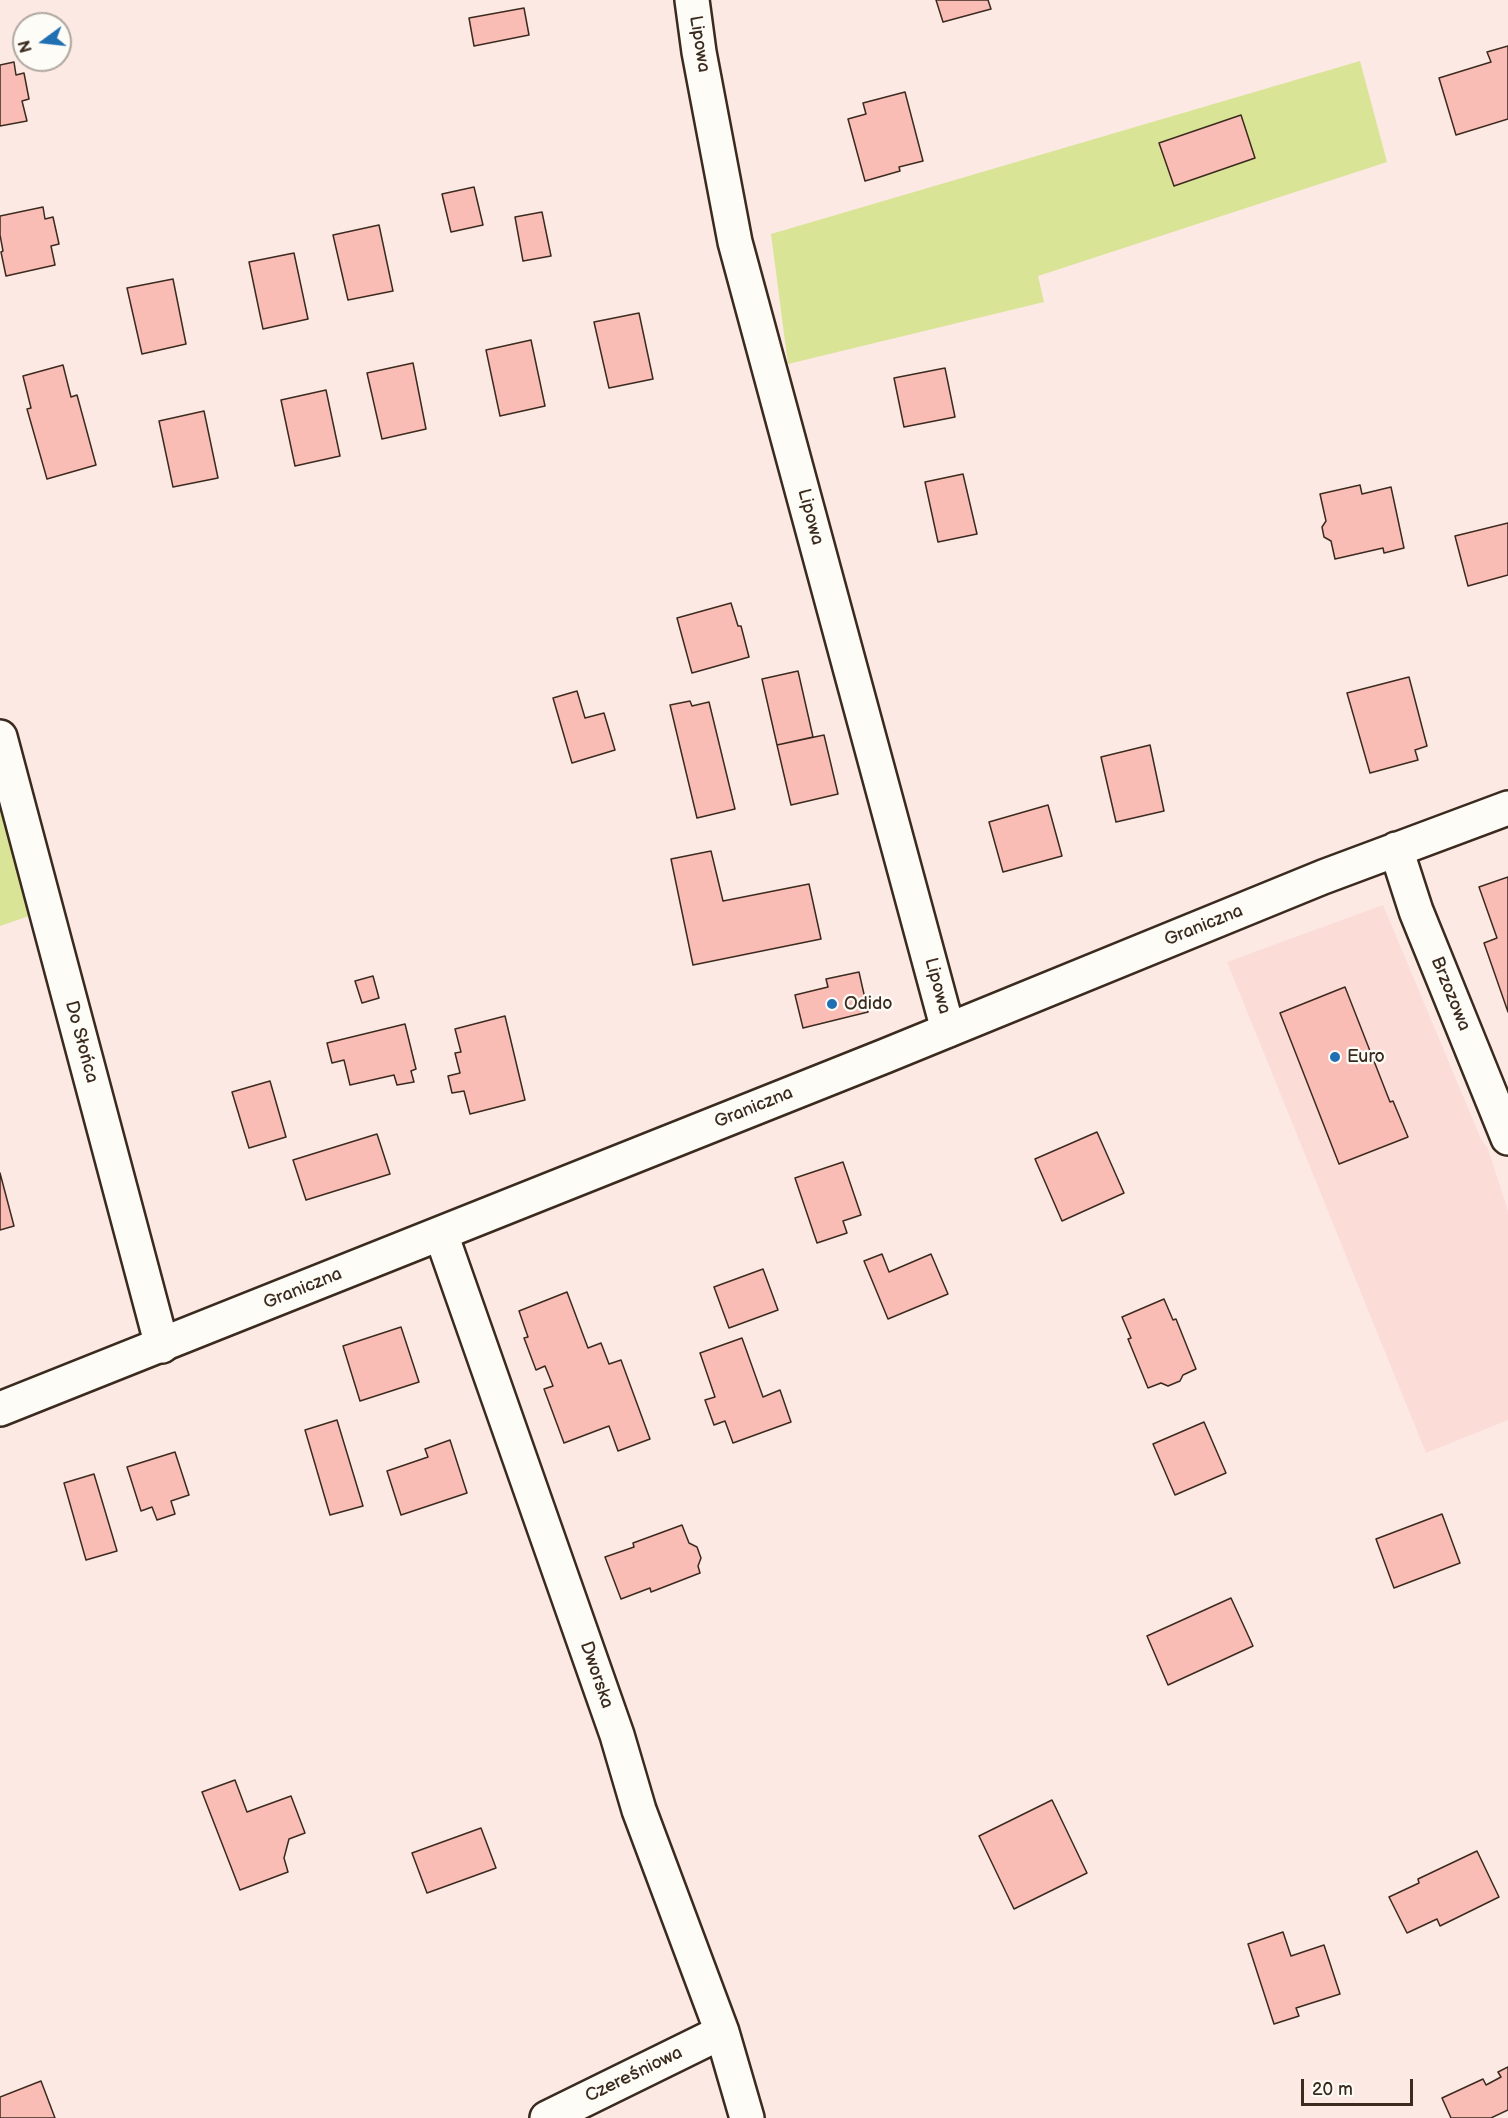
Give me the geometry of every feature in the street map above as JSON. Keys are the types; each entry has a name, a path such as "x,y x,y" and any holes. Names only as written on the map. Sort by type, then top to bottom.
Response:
{"street":[{"name":"Lipowa","path":"692,0 699,52 735,242 948,1030"},
{"name":"Do Słońca","path":"0,737 162,1346"},
{"name":"Graniczna","path":"0,1409 162,1346 1396,849 1508,808"},
{"name":"Brzozowa","path":"1396,849 1416,911 1508,1138"},
{"name":"Dworska","path":"441,1234 617,1735 639,1810 722,2032 747,2118"},
{"name":"Czereśniowa","path":"547,2118 722,2032"}],"shaded area":[{"path":"1383,905 1481,1139 1488,1149 1508,1211 1508,1420 1426,1453 1227,962"}],"green space":[{"path":"1360,61 1387,162 1038,276 1044,302 788,364 771,234"},
{"path":"0,802 32,915 0,926"}],"building":[{"path":"936,0 988,0 991,9 943,22"},
{"path":"524,8 529,35 474,46 469,18"},
{"path":"1508,46 1508,119 1456,135 1439,78 1491,62 1487,52"},
{"path":"12,62 12,72 16,72 16,75 24,73 29,99 22,101 27,121 0,126 0,65"},
{"path":"905,92 923,161 899,167 900,171 865,181 848,119 866,114 863,103"},
{"path":"1241,115 1255,158 1174,186 1159,143"},
{"path":"474,187 483,225 451,232 442,194"},
{"path":"43,207 45,219 53,217 59,244 51,246 55,265 6,276 1,252 3,251 0,216"},
{"path":"542,212 551,256 523,261 515,217"},
{"path":"379,225 393,291 348,300 333,235"},
{"path":"294,253 308,319 263,329 249,262"},
{"path":"173,279 186,344 142,354 127,288"},
{"path":"639,313 653,379 609,388 594,322"},
{"path":"531,340 545,406 500,416 486,350"},
{"path":"413,363 426,429 382,439 367,373"},
{"path":"63,365 71,397 77,395 96,465 47,479 27,409 31,408 23,376"},
{"path":"945,368 955,417 904,427 894,378"},
{"path":"326,390 340,456 295,466 281,400"},
{"path":"204,411 218,478 173,487 159,421"},
{"path":"963,474 977,534 938,542 925,482"},
{"path":"1360,485 1362,494 1391,487 1404,548 1384,553 1383,548 1335,559 1331,541 1324,537 1322,527 1326,521 1320,494"},
{"path":"1508,523 1508,575 1468,586 1455,536"},
{"path":"731,603 738,626 741,626 749,657 692,673 677,618"},
{"path":"798,671 813,737 777,745 762,679"},
{"path":"1409,677 1427,746 1415,750 1418,760 1370,773 1347,693"},
{"path":"577,691 585,718 604,713 615,750 572,763 553,698"},
{"path":"690,701 692,706 709,702 735,809 697,818 670,705"},
{"path":"824,735 838,794 791,805 777,745"},
{"path":"1150,745 1164,811 1116,822 1101,757"},
{"path":"1048,805 1062,856 1003,872 989,822"},
{"path":"711,851 723,901 809,884 821,939 693,965 671,859"},
{"path":"1508,877 1508,1012 1484,943 1497,938 1479,887"},
{"name":"Odido","path":"859,972 868,1012 803,1028 795,995 828,987 826,979"},
{"path":"373,976 379,998 362,1003 355,981"},
{"name":"Euro","path":"1345,987 1390,1102 1393,1101 1408,1137 1339,1164 1280,1013"},
{"path":"505,1016 525,1100 470,1114 464,1091 452,1093 448,1076 460,1073 455,1053 461,1052 455,1029"},
{"path":"405,1024 416,1069 411,1071 414,1082 397,1085 394,1075 350,1085 344,1060 332,1063 327,1043"},
{"path":"270,1081 286,1137 249,1148 232,1092"},
{"path":"1097,1132 1124,1193 1062,1221 1035,1159"},
{"path":"377,1134 390,1174 306,1200 293,1160"},
{"path":"843,1162 861,1215 843,1221 847,1233 817,1243 795,1178"},
{"path":"0,1173 14,1226 0,1230"},
{"path":"882,1254 889,1272 931,1254 948,1294 888,1319 864,1261"},
{"path":"763,1269 778,1310 729,1328 714,1287"},
{"path":"567,1292 588,1348 601,1343 609,1364 621,1360 650,1439 618,1451 609,1426 564,1443 544,1389 553,1386 545,1366 536,1370 524,1338 528,1337 519,1311"},
{"path":"1164,1299 1173,1320 1176,1319 1196,1369 1183,1375 1180,1381 1168,1386 1161,1383 1148,1388 1128,1339 1131,1338 1122,1317"},
{"path":"401,1327 419,1382 360,1401 343,1346"},
{"path":"742,1338 763,1397 780,1390 791,1422 733,1443 725,1421 714,1425 705,1400 715,1397 700,1353"},
{"path":"337,1420 363,1506 330,1515 305,1430"},
{"path":"1204,1422 1226,1473 1175,1495 1153,1444"},
{"path":"450,1440 467,1493 401,1515 387,1471 428,1457 425,1449"},
{"path":"175,1452 189,1495 171,1501 175,1514 157,1520 152,1507 141,1511 127,1467"},
{"path":"94,1474 117,1551 86,1560 64,1483"},
{"path":"1442,1514 1460,1563 1394,1588 1376,1539"},
{"path":"682,1525 689,1543 697,1547 701,1558 698,1566 700,1573 651,1592 650,1588 621,1599 605,1557 634,1547 633,1543"},
{"path":"1231,1598 1253,1646 1168,1685 1147,1636"},
{"path":"235,1780 247,1812 291,1796 305,1833 289,1839 284,1858 288,1872 240,1890 202,1792"},
{"path":"1052,1800 1087,1873 1014,1909 979,1836"},
{"path":"481,1828 496,1868 427,1893 412,1853"},
{"path":"1477,1851 1499,1897 1440,1926 1437,1919 1407,1933 1389,1897 1419,1883 1418,1879"},
{"path":"1283,1932 1291,1956 1324,1945 1340,1994 1296,2008 1299,2016 1274,2024 1248,1944"},
{"path":"1508,2067 1508,2110 1491,2118 1451,2118 1442,2098 1483,2079 1486,2085 1501,2077 1498,2072"},
{"path":"41,2081 55,2118 0,2118 0,2097"}],"place":[{"name":"Odido","path":"832,1004"},
{"name":"Euro","path":"1335,1057"}]}
